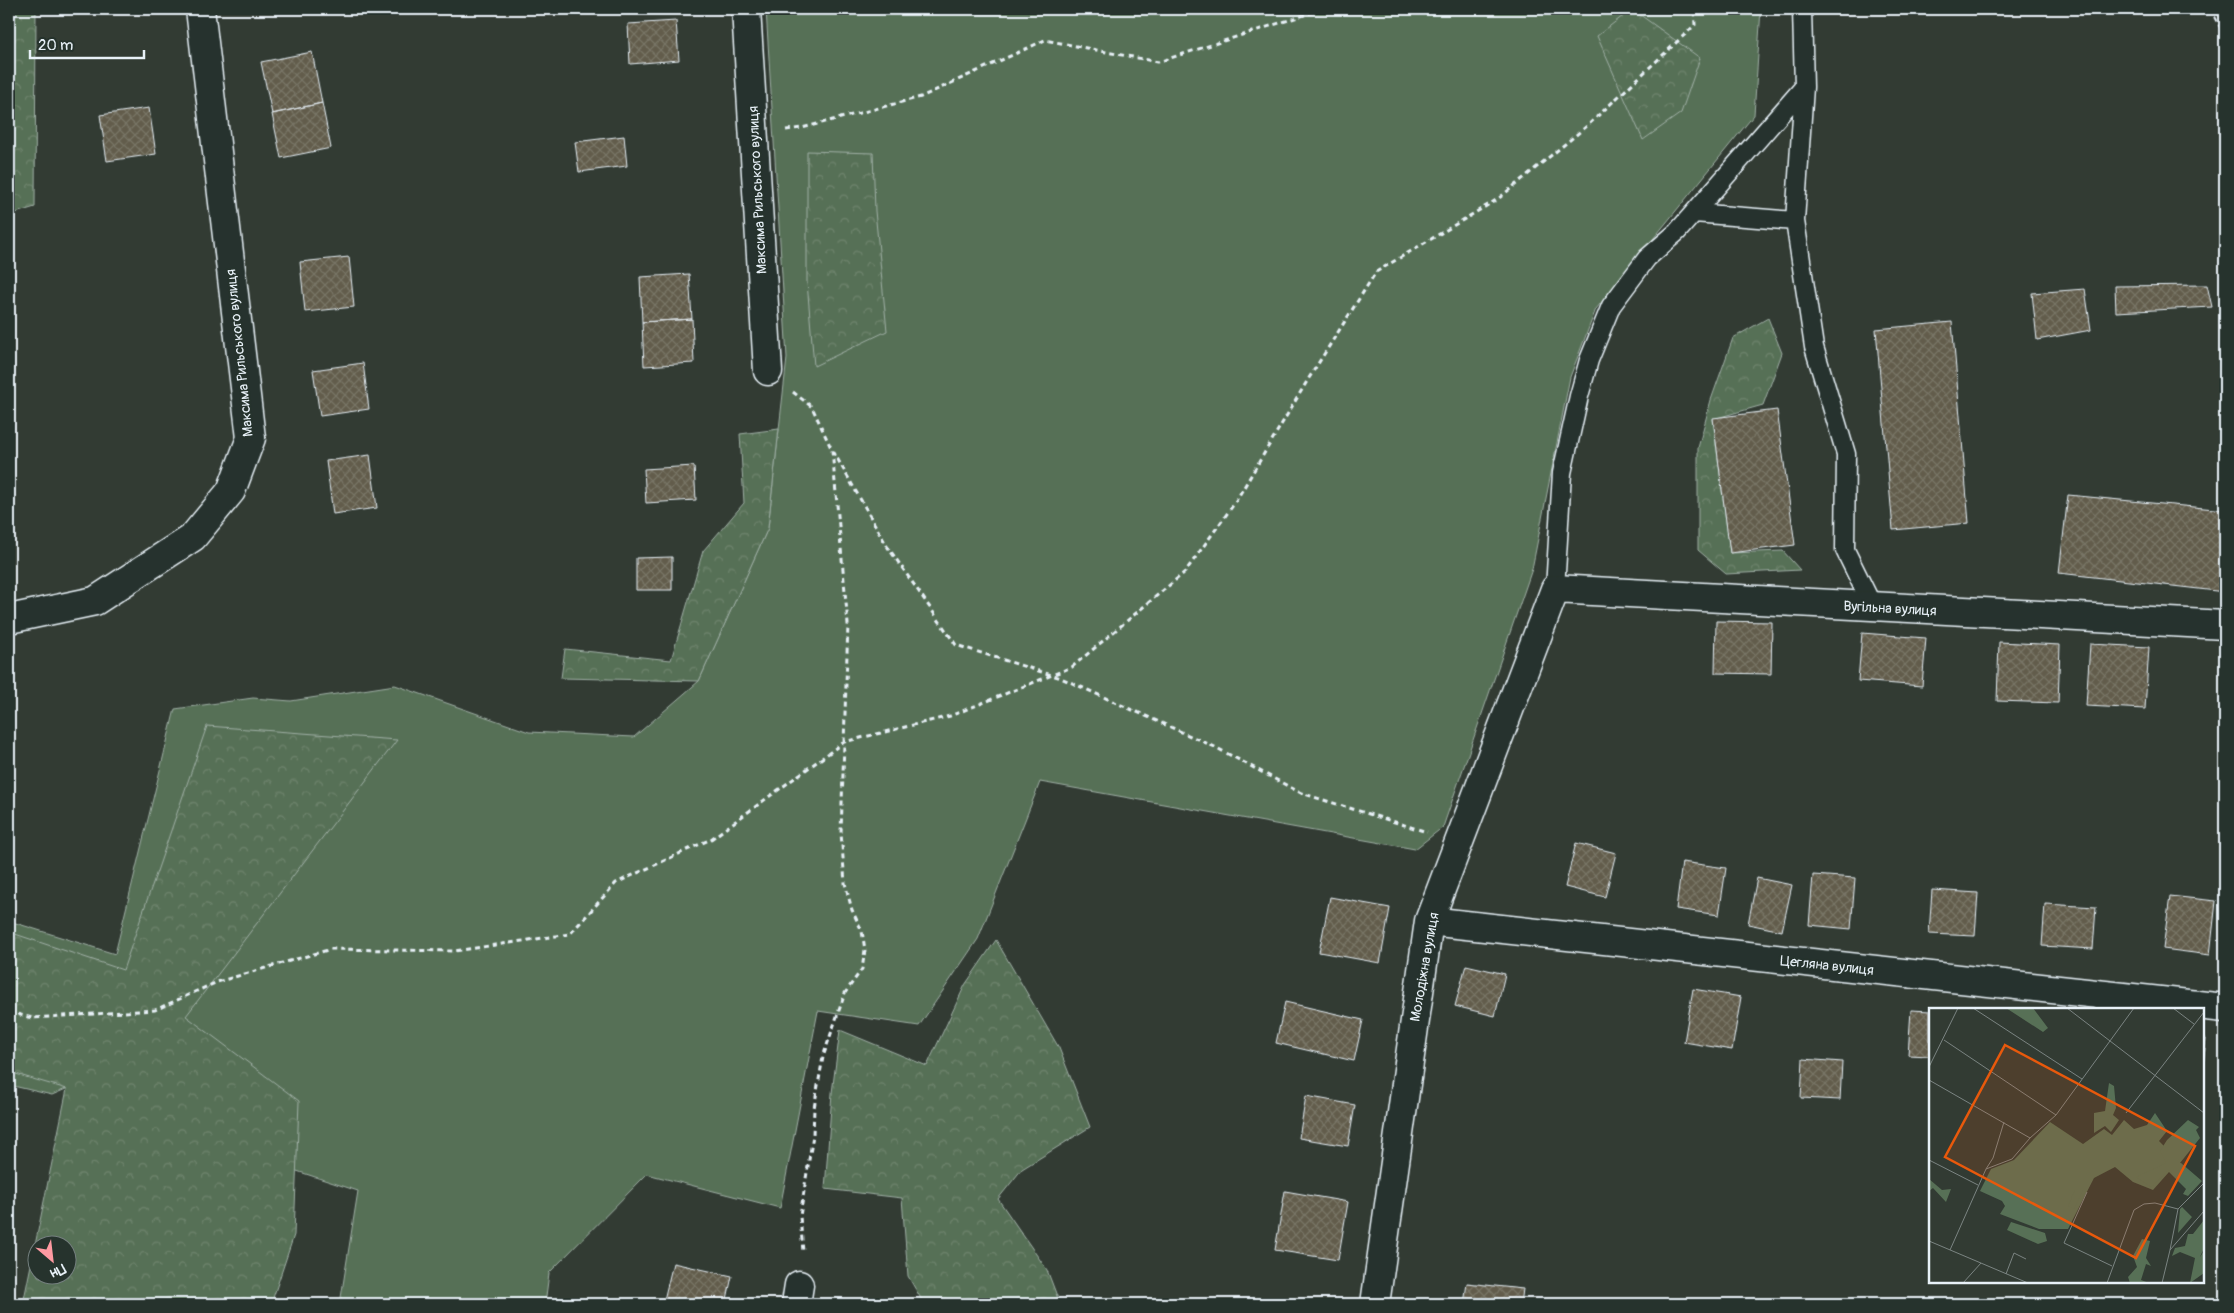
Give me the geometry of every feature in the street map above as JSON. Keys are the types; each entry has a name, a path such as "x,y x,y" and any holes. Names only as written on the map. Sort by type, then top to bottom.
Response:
{"street":[{"name":"Максима Рильського вулиця","path":"9,619 96,602 193,537 231,491 251,438 200,9"},
{"name":"Максима Рильського вулиця","path":"746,9 768,371"},
{"name":"Вугільна вулиця","path":"1555,589 2225,625"},
{"name":"Молодіжна вулиця","path":"1375,1304 1429,921 1555,589"},
{"name":"Цегляна вулиця","path":"1429,921 2225,1008"}],"lane":[{"path":"1802,9 1804,87 1795,221 1814,347 1846,454 1845,550 1873,607"},
{"path":"1555,589 1562,474 1589,360 1611,306 1647,258 1677,232 1804,87"},
{"path":"1694,213 1795,221"}],"path":[{"path":"1313,9 1319,10"},
{"path":"754,132 802,128 921,97 1045,40 1158,62 1323,9"},
{"path":"9,1012 32,1018 155,1010 217,982 331,949 454,951 570,934 616,883 711,839 844,742 950,716 1072,667 1185,572 1234,504 1309,378 1376,272 1498,199 1587,126 1694,25 1694,9"},
{"path":"2210,9 2225,35"},
{"path":"768,371 812,407 832,450 887,546 956,645 1052,675 1215,747 1301,793 1459,842"},
{"path":"798,1295 803,1254 800,1216 814,1136 814,1108 823,1058 845,993 862,969 865,950 862,931 852,910 845,883 841,833 848,624 832,450"}],"green space":[{"path":"9,9 36,9 35,207 9,215"},
{"path":"766,9 1761,9 1754,115 1596,309 1570,377 1532,569 1443,827 1415,849 1040,782 978,939 919,1026 818,1011 780,1208 647,1174 549,1273 545,1304 340,1304 358,1191 208,1142 140,1057 52,1095 9,1085 9,921 115,954 175,709 253,698 291,701 395,685 529,732 634,737 699,681 768,528 787,358"},
{"path":"1632,9 1700,58 1681,113 1643,140 1597,36"},
{"path":"807,151 873,153 875,211 887,331 814,366 807,282"},
{"path":"1768,318 1782,353 1763,405 1713,419 1730,553 1783,551 1800,570 1726,574 1698,550 1698,448 1711,400 1733,338"},
{"path":"779,429 768,528 699,681 561,678 565,649 671,660 703,551 744,503 740,434"},
{"path":"207,726 397,740 186,1016 299,1101 294,1235 271,1304 23,1304 28,1280 28,1286 78,1286 78,1236 37,1236 67,1089 9,1072 9,932 123,970"},
{"path":"996,940 1059,1048 1090,1127 1022,1169 998,1199 1047,1270 1060,1304 924,1304 908,1276 902,1198 825,1189 832,1093 840,1030 927,1066 965,985"}],"building":[{"path":"676,21 679,60 630,64 628,24"},
{"path":"312,52 322,103 272,114 261,62"},
{"path":"322,103 331,148 281,158 272,114"},
{"path":"149,108 156,154 107,161 100,115"},
{"path":"624,136 627,166 579,172 575,142"},
{"path":"349,257 354,307 305,312 300,262"},
{"path":"689,274 692,319 642,322 640,277"},
{"path":"2207,285 2212,307 2116,312 2115,286"},
{"path":"2085,289 2091,330 2037,340 2032,293"},
{"path":"692,319 694,363 644,366 642,322"},
{"path":"1952,322 1969,523 1893,530 1876,329"},
{"path":"363,363 369,409 320,416 313,370"},
{"path":"2224,397 2225,489 2223,489"},
{"path":"1777,410 1795,545 1730,553 1713,418"},
{"path":"370,455 377,508 333,514 326,461"},
{"path":"694,466 696,500 646,503 644,469"},
{"path":"2068,495 2225,510 2225,592 2059,573"},
{"path":"672,557 672,590 636,590 636,558"},
{"path":"1716,621 1772,622 1771,674 1715,673"},
{"path":"1862,633 1926,638 1922,686 1858,681"},
{"path":"1999,642 2060,645 2058,703 1997,701"},
{"path":"2090,644 2149,647 2145,709 2086,706"},
{"path":"1576,843 1616,853 1605,897 1565,887"},
{"path":"1682,862 1726,868 1719,915 1676,909"},
{"path":"1813,875 1855,878 1851,929 1809,925"},
{"path":"1757,878 1792,885 1782,931 1748,924"},
{"path":"1932,890 1978,893 1975,936 1929,934"},
{"path":"2170,896 2216,901 2210,955 2163,949"},
{"path":"1330,897 1390,908 1380,963 1319,952"},
{"path":"2045,904 2096,907 2093,949 2042,946"},
{"path":"1466,965 1505,974 1495,1016 1455,1006"},
{"path":"1693,989 1741,997 1732,1050 1684,1042"},
{"path":"1285,1002 1363,1020 1354,1061 1276,1043"},
{"path":"1911,1010 1929,1011 1929,1056 1908,1055"},
{"path":"2204,1039 2206,1039 2204,1057"},
{"path":"1803,1059 1842,1062 1840,1100 1801,1098"},
{"path":"1306,1096 1355,1105 1348,1146 1299,1138"},
{"path":"1285,1191 1348,1202 1338,1260 1275,1250"},
{"path":"673,1263 732,1276 726,1304 663,1304"},
{"path":"1467,1283 1523,1289 1521,1304 1464,1304"}]}
